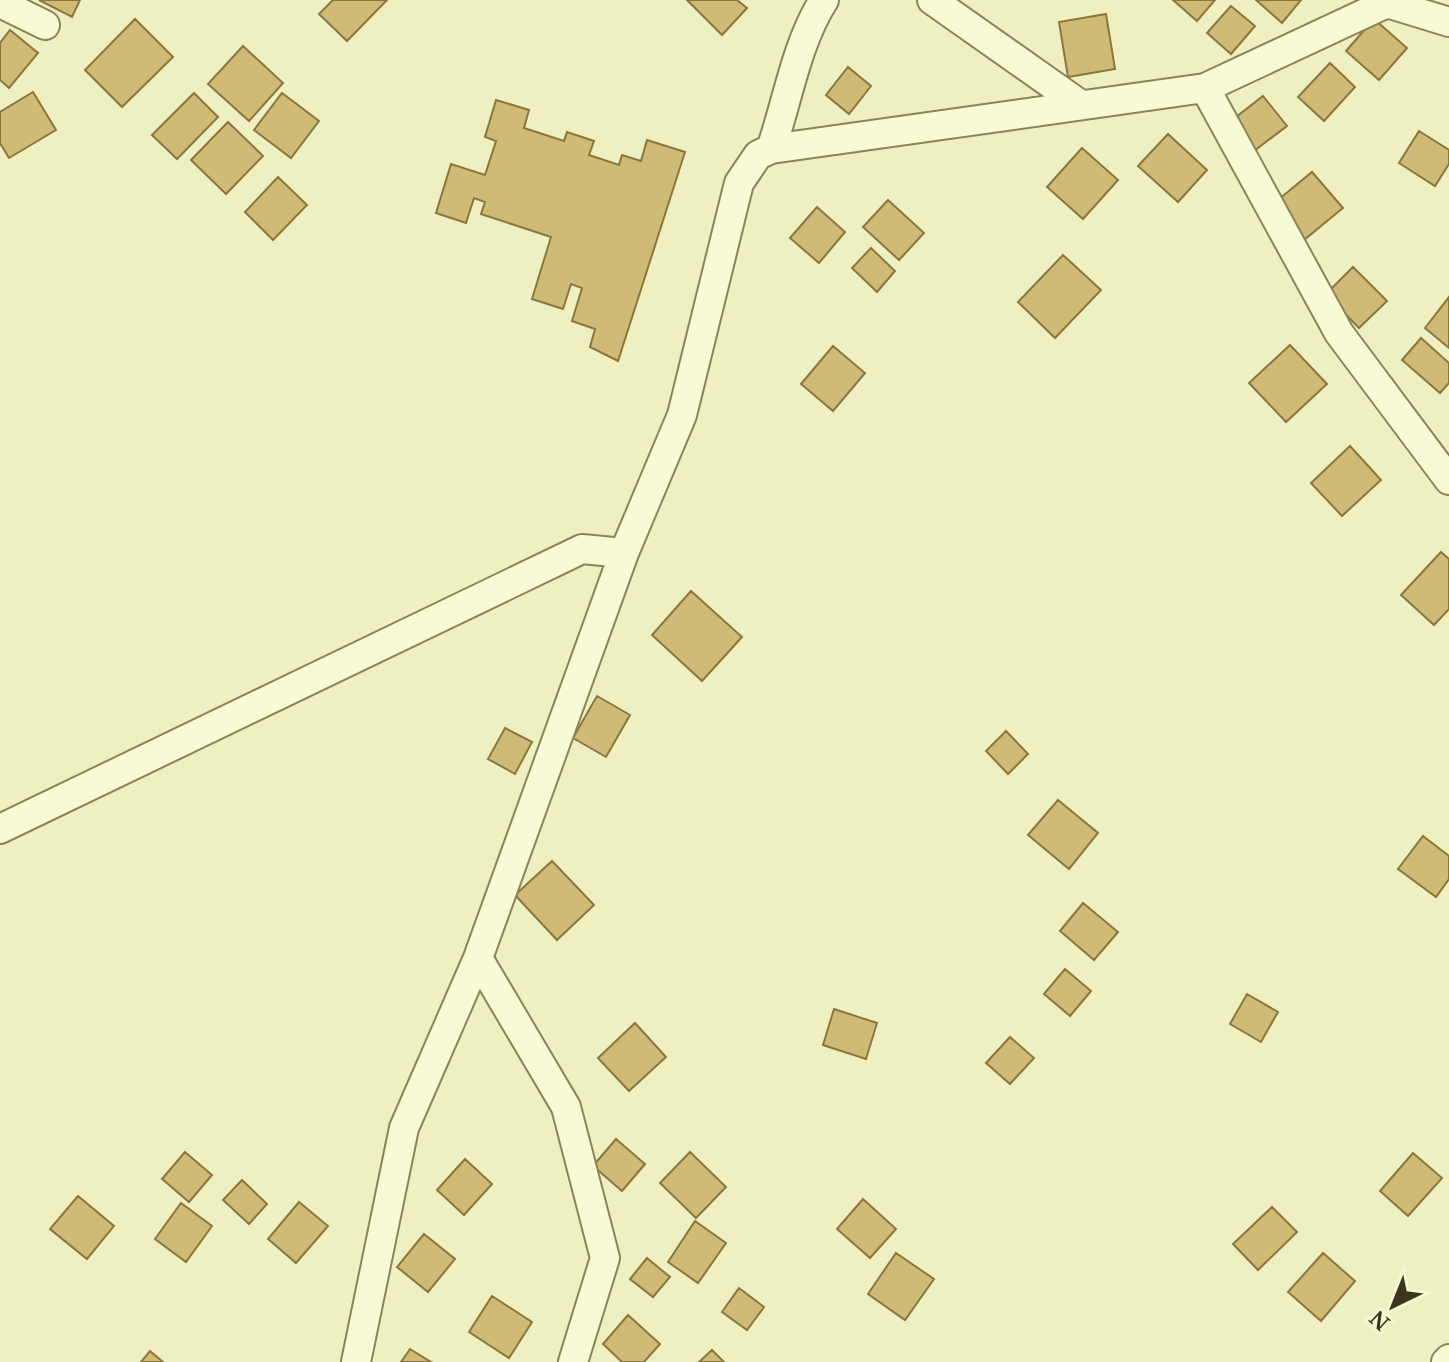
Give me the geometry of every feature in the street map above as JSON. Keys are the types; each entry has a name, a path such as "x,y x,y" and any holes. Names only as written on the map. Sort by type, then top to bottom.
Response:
{"street":[{"path":"771,149 790,97 803,42 824,0"},
{"path":"932,0 1081,105"},
{"path":"0,3 45,25"},
{"path":"356,1362 404,1128 478,958 624,553 682,415 739,183 758,155 771,149 1205,88 1387,3 1449,22"},
{"path":"1205,88 1339,333 1449,480"},
{"path":"0,829 582,549 624,553"},
{"path":"478,958 566,1107 605,1258 573,1362"}],"building":[{"path":"39,0 80,0 72,17"},
{"path":"333,0 387,0 347,41 319,14"},
{"path":"687,0 737,0 747,8 722,35"},
{"path":"1173,0 1215,0 1197,21"},
{"path":"1256,0 1301,0 1282,23"},
{"path":"1231,6 1255,26 1231,54 1207,33"},
{"path":"1106,14 1115,69 1068,77 1059,22"},
{"path":"135,19 173,57 122,107 85,70"},
{"path":"1374,19 1407,48 1379,80 1346,51"},
{"path":"10,30 38,53 9,88 0,80 0,43"},
{"path":"243,46 283,83 249,121 208,84"},
{"path":"1330,63 1355,87 1324,121 1298,97"},
{"path":"848,67 871,86 849,114 826,95"},
{"path":"33,92 56,130 9,158 0,143 0,112"},
{"path":"194,93 218,117 177,159 152,135"},
{"path":"282,93 319,121 291,158 254,130"},
{"path":"1263,96 1287,126 1254,151 1231,121"},
{"path":"496,100 529,110 524,128 564,141 567,132 594,141 589,155 619,165 622,155 641,161 647,140 685,152 618,361 590,347 595,329 572,321 582,288 571,284 563,309 532,299 551,237 481,214 485,202 474,198 466,223 436,213 451,164 485,175 496,141 485,137"},
{"path":"228,122 263,156 226,194 191,160"},
{"path":"1419,131 1449,150 1449,164 1435,186 1399,163"},
{"path":"1168,134 1207,170 1178,202 1138,166"},
{"path":"1082,148 1118,180 1083,219 1047,187"},
{"path":"1312,172 1343,208 1304,240 1273,204"},
{"path":"278,177 307,205 273,240 245,212"},
{"path":"888,200 924,233 899,260 863,227"},
{"path":"817,207 845,232 819,263 790,238"},
{"path":"871,248 895,271 877,292 852,268"},
{"path":"1063,255 1101,290 1055,338 1018,302"},
{"path":"1353,267 1387,301 1359,328 1326,294"},
{"path":"1449,297 1449,348 1425,328"},
{"path":"1421,338 1449,363 1449,383 1440,393 1402,360"},
{"path":"1290,345 1327,384 1286,422 1249,383"},
{"path":"833,346 865,373 833,411 801,384"},
{"path":"1350,446 1381,480 1342,516 1311,483"},
{"path":"1441,552 1449,559 1449,609 1434,625 1401,595"},
{"path":"691,591 742,637 702,681 652,635"},
{"path":"597,696 630,715 606,757 573,738"},
{"path":"505,728 532,742 515,774 488,759"},
{"path":"1006,731 1028,754 1008,774 986,751"},
{"path":"1058,800 1098,833 1069,869 1028,835"},
{"path":"1423,836 1449,856 1449,879 1436,897 1398,869"},
{"path":"552,861 594,905 557,940 515,895"},
{"path":"1083,903 1118,932 1094,960 1060,931"},
{"path":"1065,969 1091,991 1070,1016 1044,994"},
{"path":"1247,994 1278,1012 1261,1042 1230,1024"},
{"path":"834,1009 877,1023 866,1059 823,1045"},
{"path":"635,1023 666,1057 629,1091 598,1058"},
{"path":"1010,1037 1034,1058 1010,1084 986,1063"},
{"path":"616,1139 645,1164 622,1191 593,1166"},
{"path":"185,1152 212,1175 189,1202 162,1179"},
{"path":"690,1152 726,1187 696,1218 660,1183"},
{"path":"1413,1153 1442,1178 1408,1216 1380,1191"},
{"path":"465,1159 492,1184 464,1215 437,1190"},
{"path":"242,1180 267,1204 249,1224 223,1200"},
{"path":"78,1196 114,1226 87,1259 50,1229"},
{"path":"863,1199 896,1229 870,1258 837,1229"},
{"path":"299,1202 328,1226 296,1263 268,1239"},
{"path":"181,1203 212,1226 186,1262 155,1239"},
{"path":"1272,1207 1297,1232 1258,1270 1233,1244"},
{"path":"695,1221 726,1243 698,1283 668,1262"},
{"path":"424,1234 455,1259 428,1292 397,1267"},
{"path":"896,1253 934,1279 905,1320 868,1294"},
{"path":"1323,1253 1355,1281 1321,1321 1288,1292"},
{"path":"647,1258 670,1277 653,1297 630,1279"},
{"path":"739,1288 764,1307 747,1330 722,1312"},
{"path":"492,1296 532,1322 509,1358 469,1332"},
{"path":"628,1315 660,1344 644,1362 622,1362 603,1344"},
{"path":"410,1349 431,1362 401,1362"},
{"path":"712,1350 724,1362 699,1362"},
{"path":"150,1351 163,1362 141,1362"}]}
